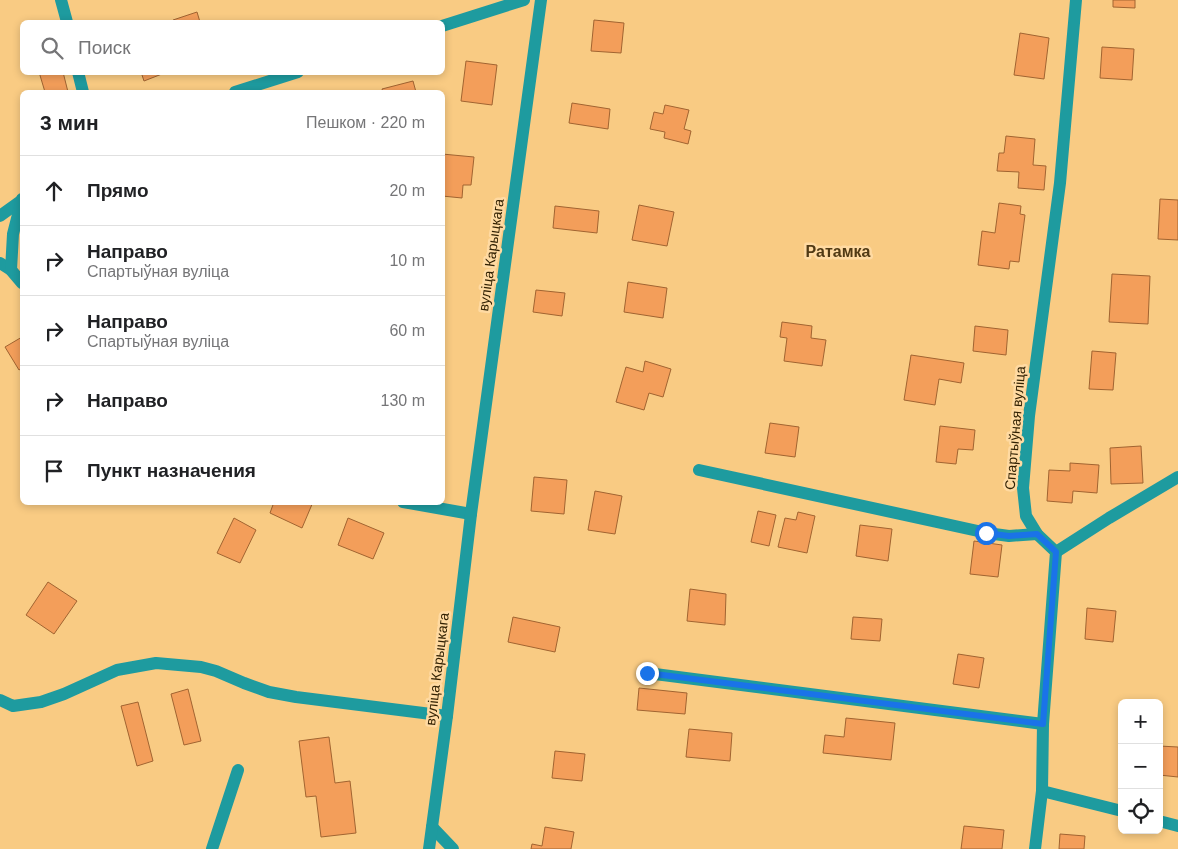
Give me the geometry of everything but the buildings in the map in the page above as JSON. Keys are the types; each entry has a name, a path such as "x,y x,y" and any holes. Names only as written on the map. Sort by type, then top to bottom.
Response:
{"street":[{"path":"61,0 66,20"},
{"path":"445,25 524,0"},
{"name":"вуліца Карыцкага","path":"429,849 471,514 541,0"},
{"name":"Спартыўная вуліца","path":"1056,552 1037,534 1026,516 1023,488 1029,416 1060,183 1076,0"},
{"path":"79,75 82,90"},
{"path":"241,90 289,75"},
{"path":"0,216 20,201"},
{"path":"20,208 6,266 20,280"},
{"path":"699,470 986,533 1009,536 1037,534"},
{"path":"1035,849 1042,791 1043,724 1056,552 1178,477"},
{"path":"420,505 471,514"},
{"path":"0,700 13,706 41,702 64,694 117,670 156,663 216,670 269,692 296,697 447,716"},
{"path":"647,673 1043,724"},
{"path":"216,848 238,770"},
{"path":"1042,791 1118,810"},
{"path":"1163,822 1178,826"},
{"path":"432,827 453,849"}],"district":[{"name":"Ратамка","path":"838,251"}],"route":[{"path":"647,673 1043,724 1056,552 1037,534 1009,536 986,533"}]}
